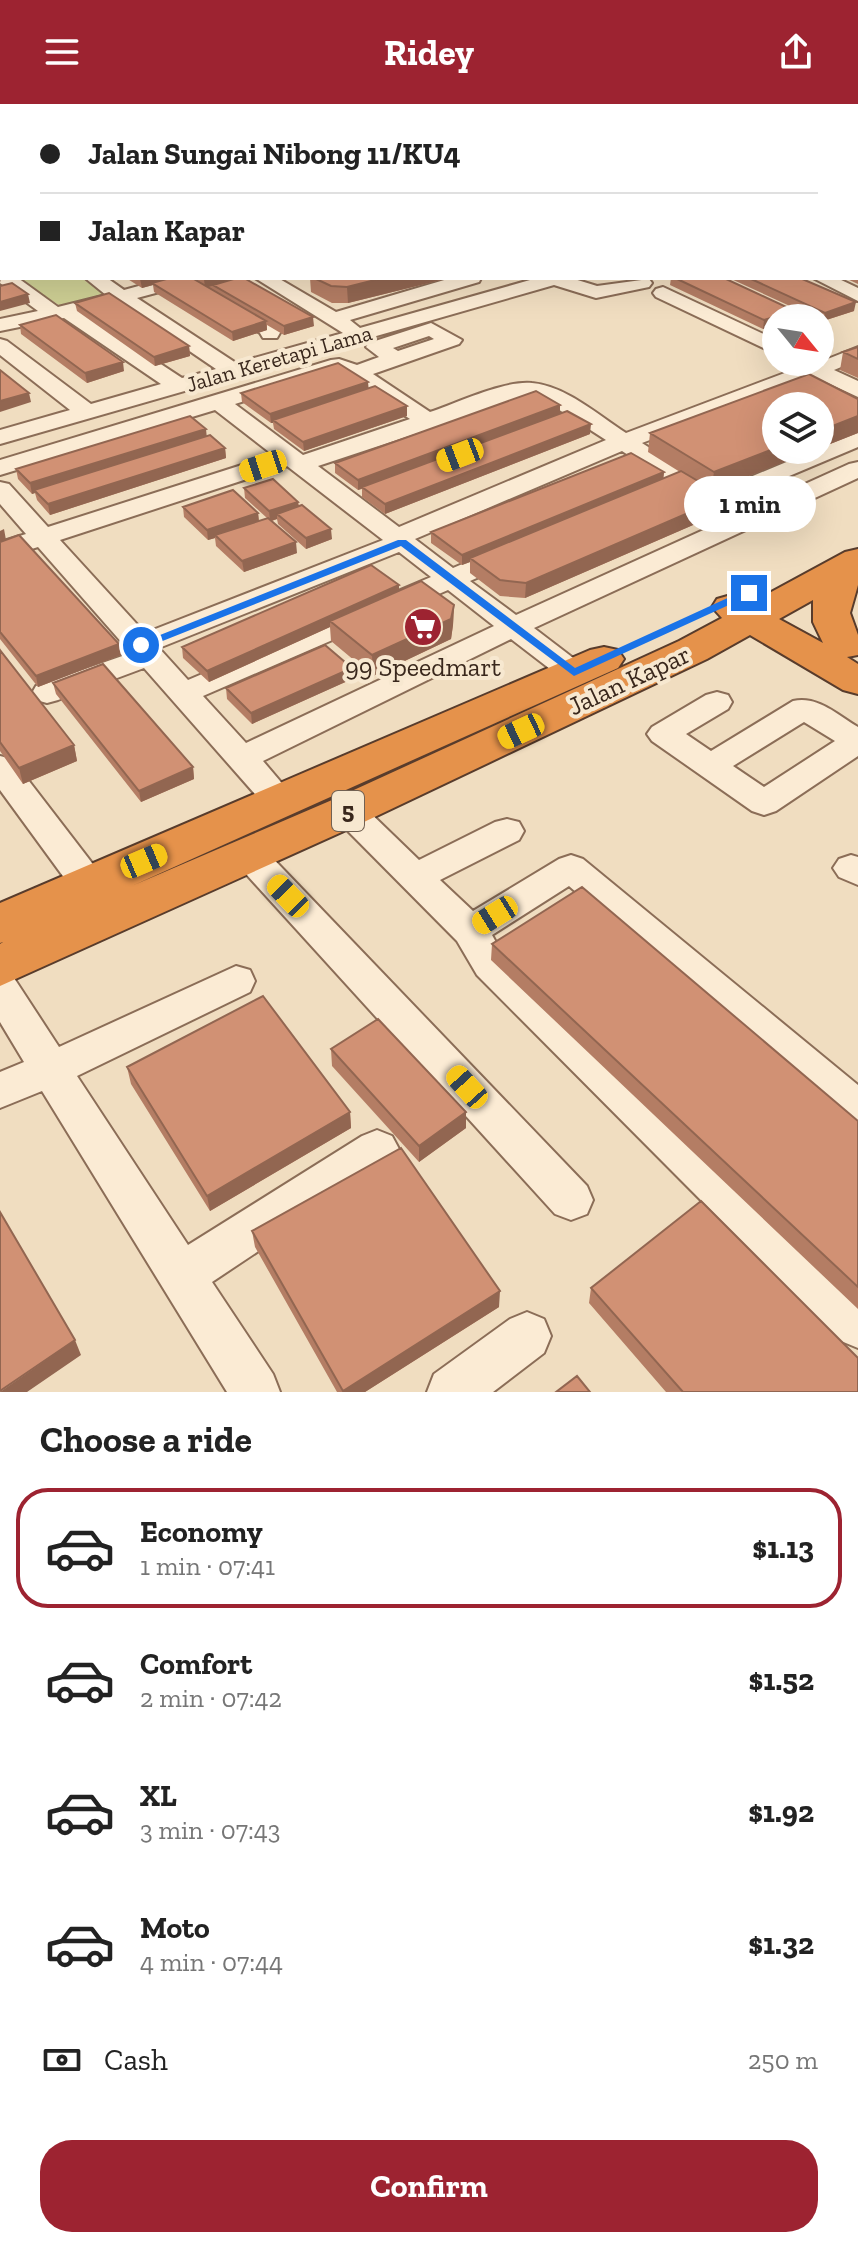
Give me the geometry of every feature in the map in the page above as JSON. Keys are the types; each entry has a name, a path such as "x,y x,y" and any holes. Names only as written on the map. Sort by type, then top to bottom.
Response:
{"highway":[{"name":"Jalan Kapar","path":"0,924 574,673 750,605 856,553"},
{"path":"844,660 829,620 830,605 856,553"},
{"name":"Jalan Kapar","path":"0,966 348,811 693,650 750,605"},
{"path":"750,605 844,660"},
{"path":"693,650 747,646 844,660"}],"street":[{"path":"97,280 234,371"},
{"path":"0,325 180,280"},
{"path":"186,280 259,323 271,331 270,334"},
{"path":"267,280 360,335"},
{"path":"335,318 465,280"},
{"path":"501,280 519,289"},
{"name":"Jalan Keretapi Lama","path":"0,437 550,280"},
{"path":"563,280 596,292 642,283"},
{"path":"826,280 858,295"},
{"path":"5,281 180,387"},
{"path":"291,295 318,288"},
{"path":"663,293 762,341"},
{"path":"753,336 762,334"},
{"path":"0,345 88,413"},
{"path":"834,360 858,353"},
{"path":"356,372 397,359"},
{"path":"0,468 329,366 339,365 356,372 427,420"},
{"path":"47,693 622,442 785,376"},
{"path":"830,376 858,390"},
{"path":"0,551 515,391 531,389 555,397 746,519"},
{"path":"216,400 574,673"},
{"path":"546,422 575,411"},
{"path":"728,493 858,439"},
{"path":"242,758 514,627 858,469"},
{"path":"651,491 680,478"},
{"path":"345,499 374,488"},
{"path":"0,489 280,801"},
{"path":"184,693 536,541"},
{"path":"710,766 663,734 717,702"},
{"path":"0,767 89,885"},
{"path":"348,811 470,931 490,965 858,1324"},
{"path":"416,877 507,831"},
{"path":"249,855 571,1200"},
{"path":"470,931 571,868 858,1110"},
{"path":"0,1090 52,1069 236,981"},
{"path":"0,989 255,1392"},
{"path":"182,1275 377,1149"},
{"path":"452,1392 527,1336"}],"green space":[{"path":"20,280 84,280 107,295 62,307"}],"building":[{"path":"195,280 266,321 232,332 152,283"},
{"path":"230,280 248,280 313,317 284,326 213,285"},
{"path":"318,280 375,280 347,287 331,286"},
{"path":"679,280 728,280 780,304 762,304 762,319"},
{"path":"753,280 805,280 856,302 834,310 834,304 805,304"},
{"path":"12,283 28,294 0,302 0,286"},
{"path":"109,293 189,346 154,357 75,303"},
{"path":"56,315 123,362 85,373 20,325"},
{"path":"858,347 858,359 843,352"},
{"path":"338,363 368,382 270,414 241,393"},
{"path":"0,370 29,393 0,401"},
{"path":"804,376 813,376 858,399 858,416 834,425 834,392 762,392 762,453 714,472 650,433"},
{"path":"375,386 407,406 303,442 273,420"},
{"path":"536,391 560,405 358,480 335,463"},
{"path":"567,411 591,424 385,504 362,487"},
{"path":"190,416 206,429 30,483 16,469"},
{"path":"210,435 225,448 48,504 34,490"},
{"path":"631,453 664,472 462,555 431,532"},
{"path":"681,471 725,497 526,583 500,580 470,558"},
{"path":"273,479 298,502 269,511 244,488"},
{"path":"233,490 258,513 207,530 183,507"},
{"path":"302,505 331,529 306,538 277,514"},
{"path":"268,518 296,542 242,561 215,535"},
{"path":"19,535 119,644 36,676 0,632 0,542"},
{"path":"371,565 399,585 207,671 182,647"},
{"path":"421,581 454,605 451,619 372,655 330,621"},
{"path":"325,645 352,668 251,713 226,688"},
{"path":"0,650 74,745 19,768 0,742"},
{"path":"103,664 193,767 139,791 53,683"},
{"path":"582,887 858,1121 858,1287 492,944"},
{"path":"263,996 350,1112 207,1196 127,1067"},
{"path":"378,1019 466,1112 419,1146 331,1049"},
{"path":"401,1148 500,1291 343,1391 252,1231"},
{"path":"701,1201 858,1358 858,1392 683,1392 591,1288"},
{"path":"0,1212 75,1340 0,1391"},
{"path":"577,1376 590,1392 556,1392"}],"place":[{"name":"99 Speedmart","path":"423,627"}],"route":[{"path":"141,645 402,542 574,673 749,593"}]}
